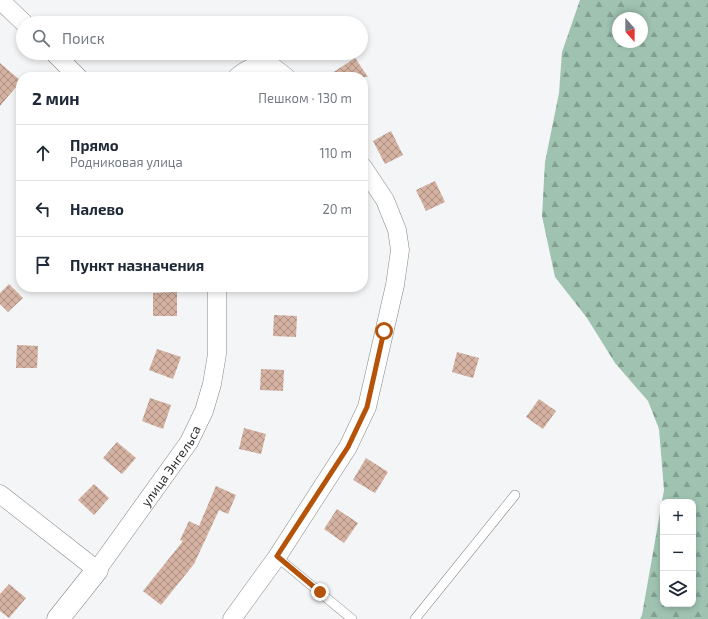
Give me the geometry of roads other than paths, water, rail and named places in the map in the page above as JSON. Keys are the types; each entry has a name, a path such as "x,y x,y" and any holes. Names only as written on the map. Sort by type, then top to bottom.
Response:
{"street":[{"path":"0,0 17,16"},
{"path":"61,60 73,72"},
{"path":"243,72 256,65 269,64 279,72"},
{"path":"232,619 277,556 348,447 367,407 395,285 400,250 397,230 385,200 368,174"},
{"name":"улица Энгельса","path":"58,619 97,570 189,442 204,411 212,384 217,354 217,292"},
{"path":"0,494 97,570"}],"lane":[{"path":"415,619 515,495"},
{"path":"277,556 352,619"}]}
